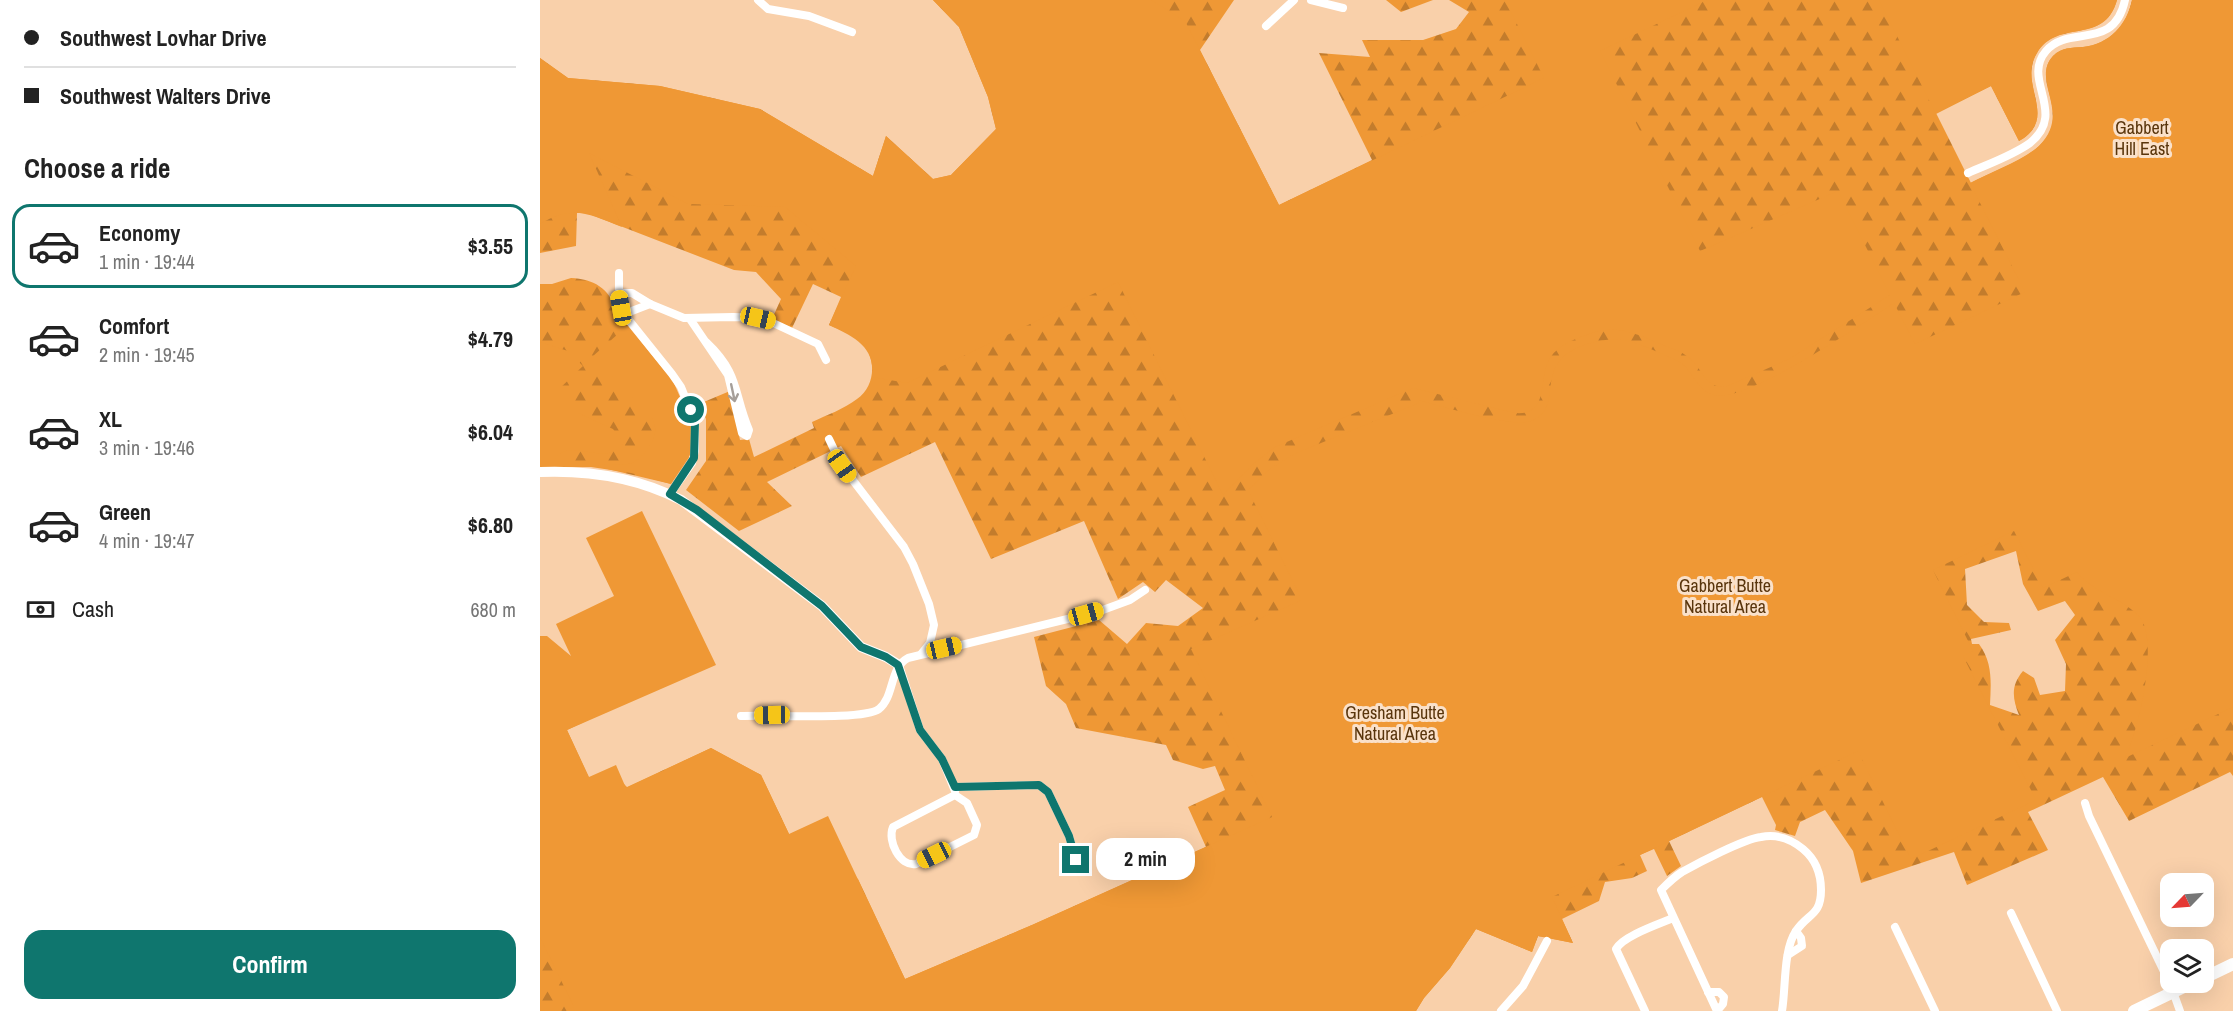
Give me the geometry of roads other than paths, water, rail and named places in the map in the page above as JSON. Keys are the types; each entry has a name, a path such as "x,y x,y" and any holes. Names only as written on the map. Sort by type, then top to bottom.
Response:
{"main road":[{"path":"2214,973 2233,964"},
{"path":"2134,1011 2173,993"}],"street":[{"path":"758,0 768,9 809,16 852,32"},
{"path":"1266,26 1294,0"},
{"path":"1311,0 1343,8"},
{"path":"1968,173 2031,142 2047,120 2045,99 2039,78 2040,59 2053,44 2063,39 2095,36 2120,15 2125,0"},
{"path":"619,273 619,293 624,314 681,387 695,422 695,451 692,463 670,494"},
{"path":"619,293 632,293 677,317 690,319 704,316 758,318 771,322 818,344 826,360"},
{"path":"624,314 650,304"},
{"path":"690,319 728,375 742,432 747,436 749,430 733,376 722,358 706,342"},
{"path":"829,439 842,466 904,547 913,564 929,604 934,625 930,643 922,653"},
{"path":"540,472 578,472 612,476 670,494 697,510 822,606 861,647 886,657 898,665 920,730 942,759 955,791 967,803 977,825 974,835 916,864 910,865 901,860 891,839 893,827 955,791 1039,785 1048,792 1069,836 1076,860"},
{"path":"741,716 852,716 870,713 883,704 898,665 908,658 1091,613 1116,605 1145,590"},
{"path":"2085,804 2160,966"},
{"path":"1717,1011 1661,890 1681,873 1761,836 1785,838 1807,853 1816,866 1820,880 1818,907 1796,931 1788,955 1782,1011"},
{"path":"2011,913 2057,1011"},
{"path":"1645,1011 1616,949 1627,939 1673,918"},
{"path":"1895,927 1935,1011"},
{"path":"1501,1011 1523,986 1547,941"},
{"path":"2173,993 2180,1011"}],"park label":[{"name":"Gabbert Hill East","path":"2142,137"},
{"name":"Gabbert Butte Natural Area","path":"1725,595"},
{"name":"Gresham Butte Natural Area","path":"1395,722"}]}
